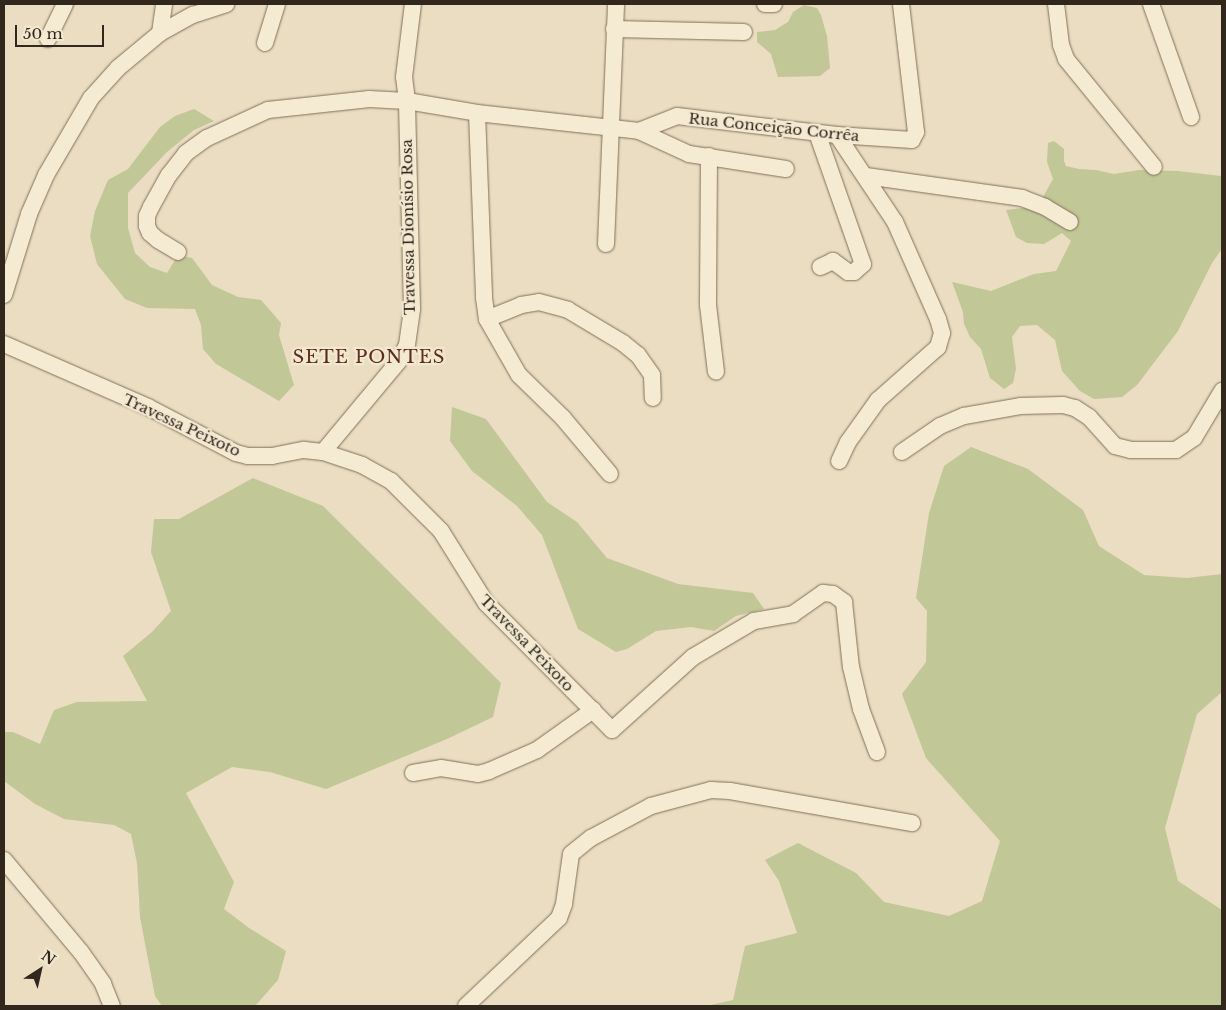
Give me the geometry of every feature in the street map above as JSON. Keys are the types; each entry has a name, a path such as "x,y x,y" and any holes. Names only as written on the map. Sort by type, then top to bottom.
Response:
{"street":[{"path":"48,39 65,4"},
{"path":"160,33 164,4"},
{"path":"4,295 28,214 46,174 91,98 118,68 160,33 193,15 226,4"},
{"path":"265,43 277,4"},
{"name":"Travessa Dionísio Rosa","path":"323,452 398,362 407,345 412,308 407,101 404,77 413,4"},
{"path":"606,244 616,4"},
{"path":"765,4 774,4"},
{"name":"Rua Conceição Corrêa","path":"639,131 677,116 817,133 912,140 915,135 915,123 901,4"},
{"path":"1056,4 1061,45 1066,59 1154,167"},
{"path":"1151,4 1191,117"},
{"path":"614,29 744,32"},
{"name":"Rua Conceição Corrêa","path":"178,252 150,233 147,216 175,168 186,153 207,138 268,110 369,99 407,101 477,113 639,131 689,154 786,169"},
{"path":"477,113 484,298 487,318 519,375 563,418 610,474"},
{"path":"817,133 863,264 859,270 848,272 836,261 820,267"},
{"path":"837,135 895,222 938,319 941,341 926,358 878,400 852,434 839,461"},
{"path":"709,156 708,305 716,372"},
{"path":"866,176 1022,198 1045,207 1070,222"},
{"path":"487,318 521,305 539,302 568,310 623,343 638,355 652,375 654,398"},
{"name":"Travessa Peixoto","path":"4,344 148,408 236,453 248,456 272,456 304,450 323,452 362,465 391,481 441,531 486,603 612,730 693,657 754,621 793,614 822,593 829,592 842,598 851,667 861,708 876,752"},
{"path":"902,452 940,426 964,416 1020,406 1063,405 1076,408 1089,417 1115,446 1131,450 1176,450 1194,438 1222,391"},
{"path":"413,773 441,768 478,774 489,771 537,750 593,710"},
{"path":"466,1006 559,918 564,904 571,854 590,838 651,806 711,790 730,791 912,823"},
{"path":"4,860 81,952 102,984 112,1006"}],"green space":[{"path":"804,5 817,8 821,15 827,36 830,68 820,76 778,77 771,54 757,42 757,32 775,30 788,22 793,12"},
{"path":"194,109 214,121 194,130 167,152 128,193 128,228 135,253 150,267 167,273 178,255 192,258 212,285 238,297 261,300 281,323 279,335 294,385 279,401 216,364 203,349 201,325 195,309 147,308 125,299 97,264 90,236 95,211 108,180 128,169 160,127 175,116"},
{"path":"1054,141 1064,149 1066,166 1079,169 1114,174 1139,170 1178,171 1221,176 1222,249 1212,263 1178,331 1137,385 1122,397 1094,399 1080,391 1062,371 1055,340 1037,325 1020,326 1012,337 1016,369 1013,383 1004,389 990,378 981,349 970,337 964,324 963,312 952,282 991,291 1034,274 1056,271 1071,241 1062,233 1044,244 1027,243 1016,237 1006,210 1030,207 1036,200 1043,197 1053,179 1047,162 1048,143"},
{"path":"452,407 486,419 547,502 577,522 607,558 678,584 753,593 764,609 736,616 714,631 691,627 656,631 627,649 616,652 578,629 542,535 517,506 472,471 450,441"},
{"path":"971,447 1028,469 1083,510 1099,546 1144,575 1187,578 1222,574 1222,692 1197,714 1165,828 1178,881 1222,910 1222,1006 706,1006 733,1000 745,946 797,933 779,881 765,860 798,843 856,873 884,902 949,916 982,901 1000,841 926,758 902,694 926,662 927,611 916,598 929,513 944,466"},
{"path":"253,478 323,506 501,683 493,717 447,739 326,789 270,772 232,767 186,793 234,882 224,909 249,928 286,951 278,980 255,1006 162,1006 155,996 140,917 137,863 131,834 114,825 64,819 35,804 4,781 4,732 13,732 40,744 54,710 77,702 147,701 123,656 152,632 171,611 151,552 154,519 179,519"}],"district":[{"name":"SETE PONTES","path":"369,357"}]}
